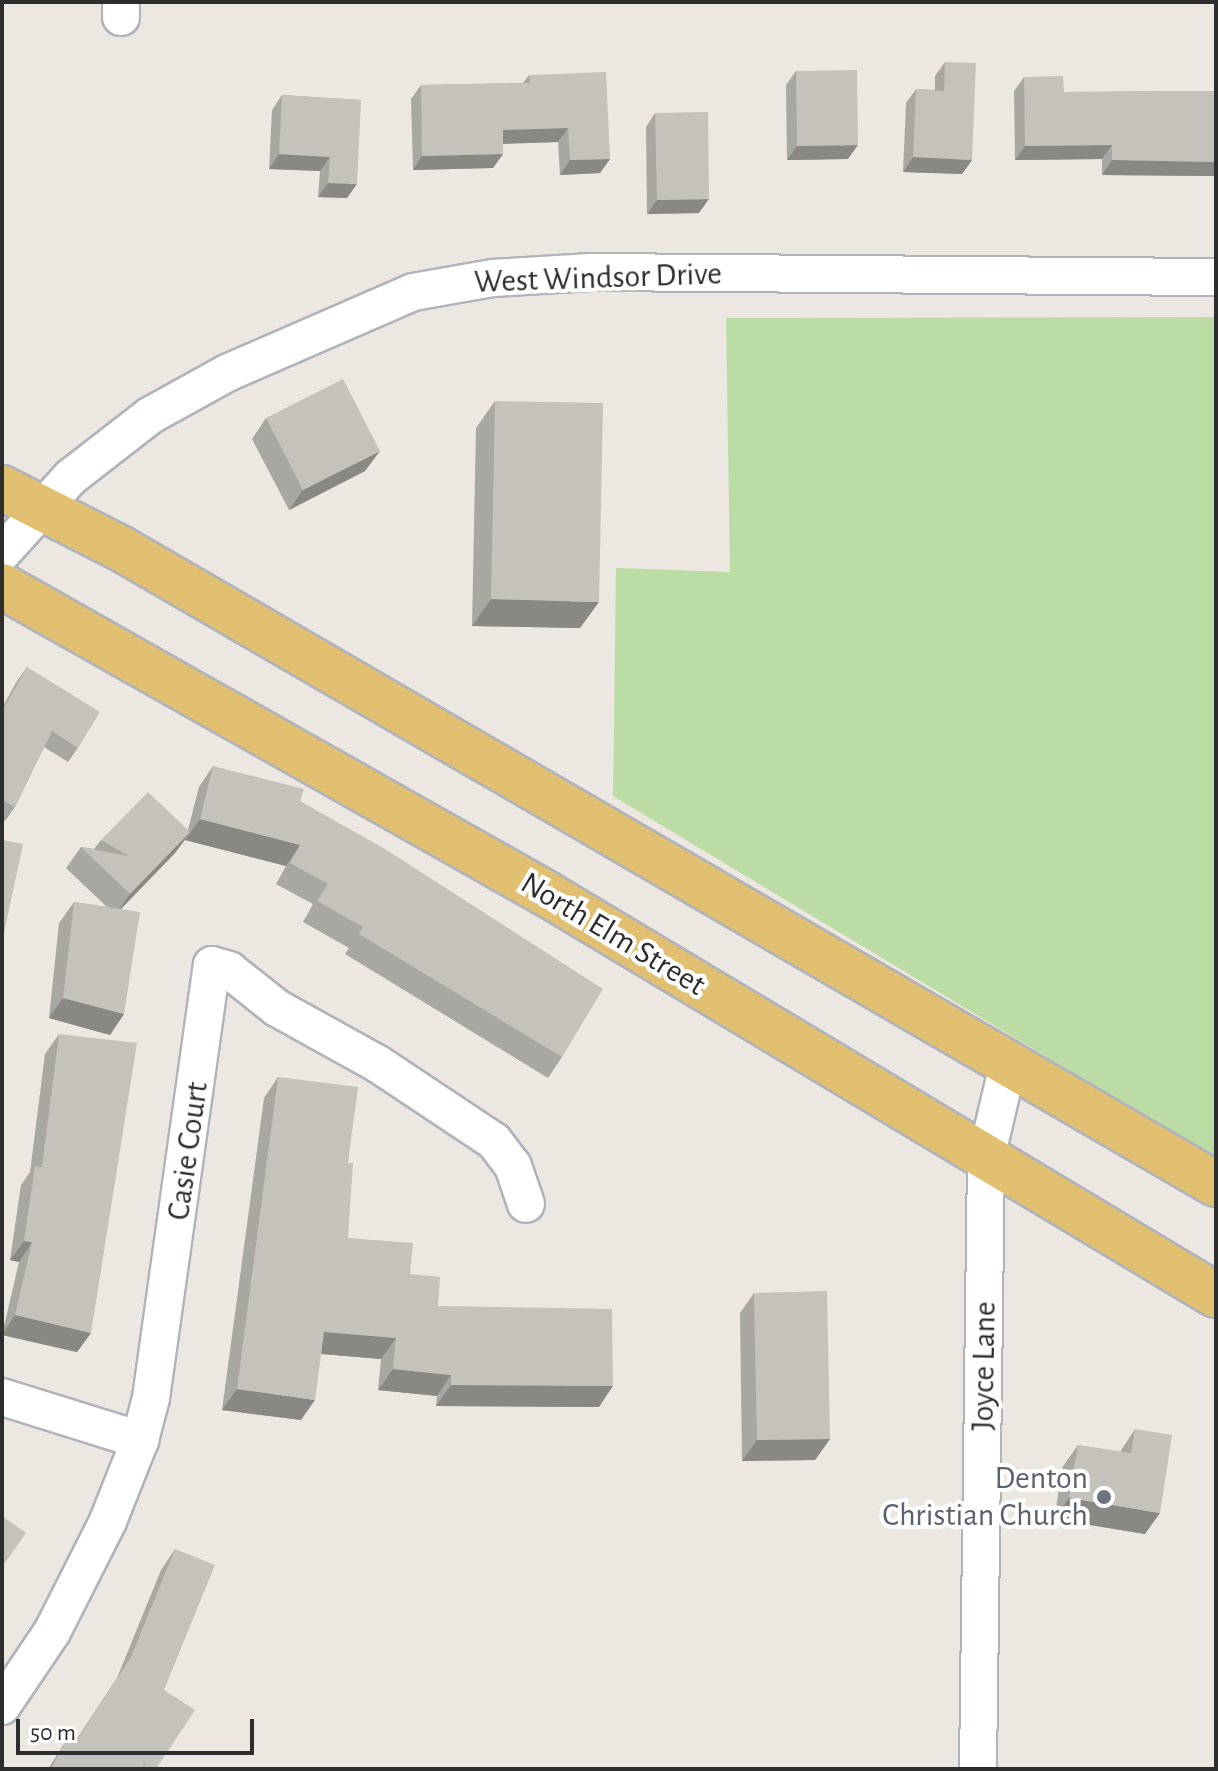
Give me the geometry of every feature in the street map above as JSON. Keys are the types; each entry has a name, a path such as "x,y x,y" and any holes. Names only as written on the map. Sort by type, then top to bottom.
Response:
{"main road":[{"path":"2,488 42,507 1009,1061 1216,1184"},
{"name":"North Elm Street","path":"2,586 547,894 1216,1295"}],"street":[{"name":"West Windsor Drive","path":"2,553 71,477 151,415 279,348 413,292 493,278 591,272 1216,277"},
{"name":"Casie Court","path":"2,1706 52,1632 108,1521 140,1440 151,1398 212,965 229,970 277,1008 378,1064 494,1141 513,1166 526,1204"},
{"name":"Joyce Lane","path":"978,1769 986,1158 1009,1061"},
{"path":"2,1397 140,1440"}],"green space":[{"path":"1216,317 1216,1159 613,796 616,568 730,572 726,318"}],"building":[{"path":"945,62 976,63 972,160 913,157 916,89 944,91"},
{"path":"857,70 858,145 797,146 796,71"},
{"path":"606,72 610,159 570,160 568,128 503,130 503,154 422,156 421,85 530,83 529,75"},
{"path":"1063,76 1064,92 1216,91 1216,162 1112,160 1112,145 1025,146 1024,77"},
{"path":"282,95 361,100 357,184 328,183 330,157 279,154"},
{"path":"708,112 709,199 657,200 655,113"},
{"path":"343,379 380,451 303,490 266,418"},
{"path":"495,401 603,403 599,602 491,599"},
{"path":"27,667 100,712 78,748 52,731 15,807 2,800 2,711"},
{"path":"213,766 304,789 300,801 385,849 603,989 562,1057 359,934 363,927 317,901 328,884 290,863 300,845 200,819"},
{"path":"148,792 190,832 130,894 81,847 129,856 101,840"},
{"path":"2,840 23,844 2,942"},
{"path":"74,902 140,912 124,1014 63,998"},
{"path":"59,1034 137,1043 91,1333 15,1315 32,1242 24,1241 35,1166 42,1167"},
{"path":"278,1077 358,1087 348,1163 353,1163 348,1238 413,1243 410,1274 440,1277 438,1306 612,1309 613,1386 451,1385 451,1375 393,1369 396,1338 324,1332 315,1400 237,1389"},
{"path":"827,1291 830,1439 757,1440 754,1293"},
{"path":"1135,1429 1172,1435 1160,1513 1069,1498 1078,1445 1131,1453"},
{"path":"2,1516 26,1533 2,1567"},
{"path":"175,1549 215,1565 164,1690 195,1710 156,1769 145,1769 145,1763 142,1769 51,1769 69,1736 77,1740 131,1657"}],"place":[{"name":"Denton Christian Church","path":"1104,1497"}]}
